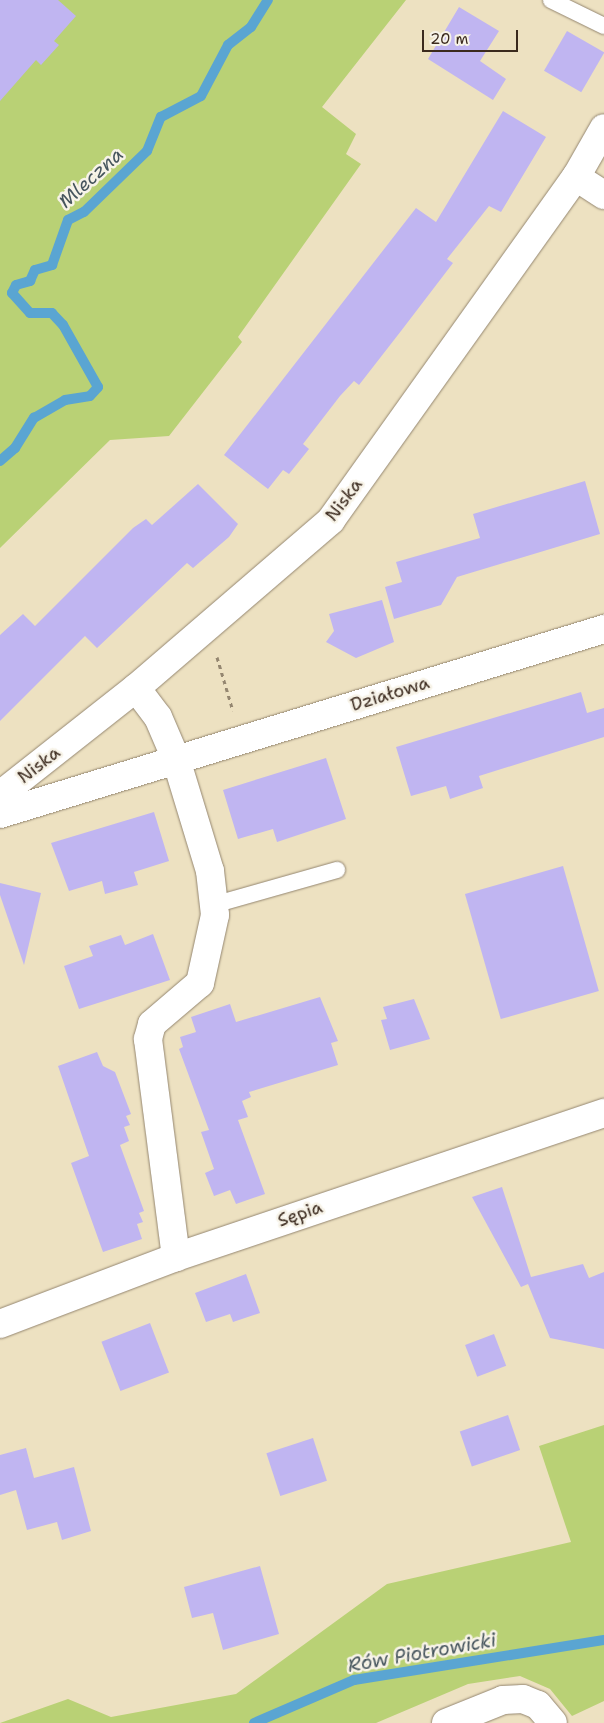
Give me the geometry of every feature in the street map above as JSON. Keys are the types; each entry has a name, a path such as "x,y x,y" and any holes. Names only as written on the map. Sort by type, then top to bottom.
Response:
{"street":[{"name":"Niska","path":"0,795 136,688 331,520 576,177 604,128"},
{"path":"576,177 604,194"},
{"name":"Działowa","path":"0,814 604,629"},
{"path":"136,688 158,717 176,759 210,871 213,905 200,983 152,1024 148,1039 176,1257"},
{"name":"Sępia","path":"0,1324 176,1257 604,1113"},
{"path":"446,1723 503,1700 524,1699 538,1705 553,1723"}],"lane":[{"path":"551,0 604,26"},
{"path":"213,905 337,870"}],"green space":[{"path":"0,0 406,0 322,107 356,134 346,154 361,164 238,337 242,342 169,436 110,440 0,548"},
{"path":"604,1425 604,1701 572,1716 550,1689 520,1676 468,1684 376,1723 0,1723 68,1699 111,1717 236,1694 387,1584 571,1542 539,1446"}],"building":[{"path":"0,0 58,0 76,16 54,41 59,45 41,65 36,60 0,101"},
{"path":"459,7 499,31 480,61 506,79 493,100 428,59"},
{"path":"567,31 604,52 581,92 544,71"},
{"path":"503,111 546,137 501,212 489,206 447,259 453,263 359,385 354,381 340,396 303,444 309,449 289,474 283,470 268,489 224,455 416,208 436,222"},
{"path":"585,481 600,534 457,577 441,605 394,619 385,587 402,582 396,562 480,538 473,514"},
{"path":"198,484 238,524 229,537 193,568 187,563 97,648 85,636 0,721 0,635 23,614 35,626 133,528 146,519 152,525"},
{"path":"382,600 394,642 356,658 326,642 334,631 329,614"},
{"path":"581,692 587,713 604,708 604,737 479,776 483,788 450,799 446,786 411,796 396,747"},
{"path":"326,758 346,819 277,842 273,829 238,839 223,790"},
{"path":"154,812 169,861 134,872 138,885 105,894 102,881 69,891 51,843"},
{"path":"563,866 599,991 501,1019 465,894"},
{"path":"0,883 41,893 24,965 0,895"},
{"path":"153,934 170,980 79,1009 64,966 93,956 89,946 121,935 125,945"},
{"path":"320,997 338,1041 331,1043 338,1065 249,1092 251,1097 242,1101 248,1117 238,1120 265,1194 236,1204 230,1190 214,1196 205,1173 214,1169 201,1132 209,1130 179,1049 183,1047 180,1037 196,1032 191,1017 230,1004 236,1022"},
{"path":"414,999 430,1039 390,1050 381,1020 387,1019 383,1007"},
{"path":"97,1052 103,1066 115,1072 131,1114 126,1116 130,1125 124,1127 129,1141 120,1145 144,1211 139,1213 143,1222 137,1224 142,1239 103,1252 71,1163 89,1156 58,1066"},
{"path":"502,1187 531,1277 583,1264 589,1278 604,1272 604,1349 550,1338 528,1284 521,1287 472,1197"},
{"path":"246,1274 260,1313 233,1322 230,1314 206,1322 195,1293"},
{"path":"150,1323 169,1372 120,1391 101,1342"},
{"path":"494,1334 506,1366 477,1377 465,1345"},
{"path":"508,1415 520,1450 472,1467 460,1432"},
{"path":"313,1438 327,1481 280,1496 266,1453"},
{"path":"26,1448 34,1478 74,1467 91,1531 62,1540 57,1522 27,1530 16,1490 0,1495 0,1455"},
{"path":"260,1566 279,1634 223,1650 213,1613 192,1618 184,1587"}],"waterway":[{"name":"Mleczna","path":"0,461 15,448 34,418 65,400 90,396 98,387 63,325 52,313 30,313 12,293 16,285 30,281 35,270 52,265 68,220 84,212 147,151 161,117 201,96 228,45 251,27 268,0"},
{"name":"Rów Piotrowicki","path":"254,1723 354,1680 604,1640"}]}
